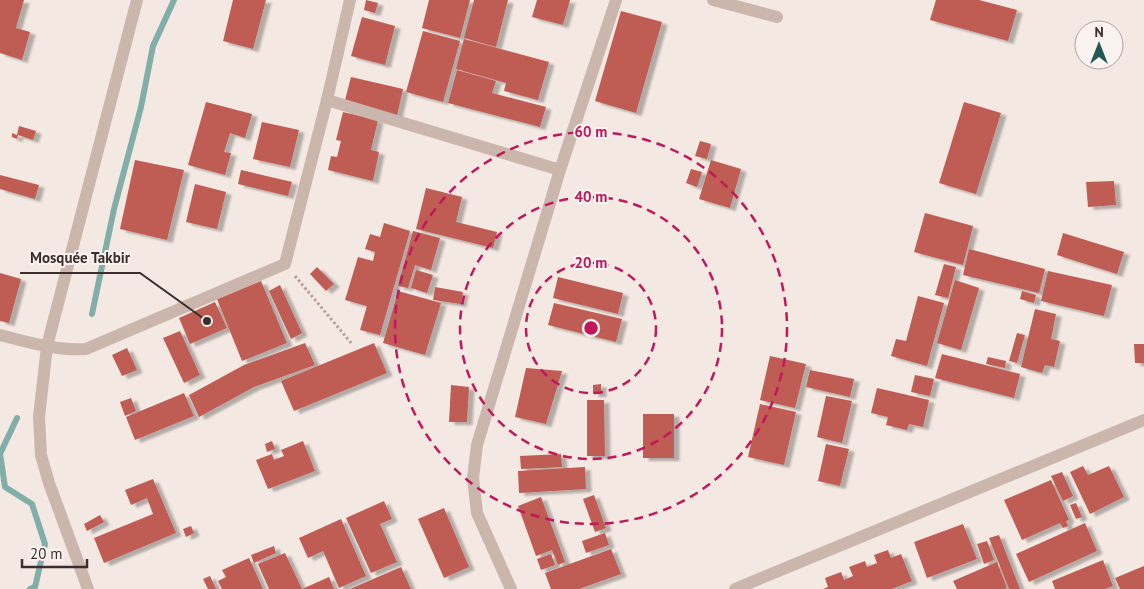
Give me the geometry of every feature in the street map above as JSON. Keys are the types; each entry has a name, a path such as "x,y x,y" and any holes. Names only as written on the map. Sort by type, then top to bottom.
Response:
{"street":[{"path":"88,589 41,456 38,416 47,346 137,0"},
{"path":"0,335 47,346 74,350 86,349 285,264 327,100 350,0"},
{"path":"511,589 477,512 473,478 477,445 560,170 616,0"},
{"path":"713,0 778,17"},
{"path":"327,100 560,170"},
{"path":"735,589 759,584 1144,420"}],"path":[{"path":"285,264 352,344"}],"building":[{"path":"0,0 24,0 16,28 30,32 22,60 0,53"},
{"path":"233,0 266,0 253,49 223,41"},
{"path":"366,0 378,3 375,13 364,10"},
{"path":"429,0 470,0 460,38 422,28"},
{"path":"474,0 508,0 496,47 464,38"},
{"path":"537,0 570,0 563,25 532,17"},
{"path":"936,0 979,0 1017,10 1008,41 930,20"},
{"path":"621,11 662,22 636,113 595,101"},
{"path":"362,17 395,26 385,65 351,56"},
{"path":"423,31 460,41 443,102 406,92"},
{"path":"464,39 549,62 538,100 504,91 506,83 456,69"},
{"path":"457,70 496,81 492,93 546,107 540,127 448,103"},
{"path":"351,77 403,89 397,116 344,104"},
{"path":"206,102 252,114 245,138 230,133 224,152 231,153 225,175 188,165"},
{"path":"964,102 1001,113 976,194 939,183"},
{"path":"343,112 378,120 371,150 379,152 373,181 328,170 331,156 337,157 341,141 336,140"},
{"path":"262,122 299,130 290,167 253,159"},
{"path":"19,126 36,131 33,140 18,135 17,139 12,137 12,133 17,135"},
{"path":"700,141 711,144 707,159 695,156"},
{"path":"135,160 184,170 167,240 120,229"},
{"path":"711,160 741,169 730,208 699,199"},
{"path":"691,169 702,172 697,187 686,183"},
{"path":"241,170 292,182 288,196 238,184"},
{"path":"0,175 39,185 35,199 0,189"},
{"path":"1114,181 1116,205 1088,207 1086,182"},
{"path":"195,184 226,192 217,229 186,222"},
{"path":"426,188 462,197 456,222 497,232 493,248 416,229"},
{"path":"925,213 973,226 963,265 914,252"},
{"path":"384,223 410,231 380,335 360,330 367,306 345,300 358,257 373,261 375,252 365,249 370,234 380,237"},
{"path":"413,231 440,238 431,270 415,265 408,288 398,286"},
{"path":"1063,233 1124,252 1117,274 1057,255"},
{"path":"969,249 1045,269 1039,293 963,275"},
{"path":"944,264 956,267 948,298 935,295"},
{"path":"317,267 334,284 326,291 310,274"},
{"path":"416,270 433,275 427,293 411,288"},
{"path":"1048,271 1112,285 1104,316 1041,301"},
{"path":"0,273 21,279 9,323 0,321"},
{"path":"558,277 623,293 618,314 553,298"},
{"path":"955,280 979,288 961,350 937,343"},
{"path":"261,281 287,343 242,361 217,299"},
{"path":"280,285 302,333 291,339 269,291"},
{"path":"435,287 463,292 461,304 433,300"},
{"path":"398,291 441,303 425,355 383,343"},
{"path":"1022,291 1036,295 1034,303 1020,299"},
{"path":"918,296 944,303 927,366 891,356 896,339 906,341"},
{"path":"215,302 227,328 190,344 179,318"},
{"path":"554,303 622,319 616,342 548,325"},
{"path":"1035,309 1056,314 1051,339 1060,341 1054,367 1045,365 1042,373 1021,367"},
{"path":"180,331 200,375 184,383 163,338"},
{"path":"1017,333 1025,335 1017,363 1009,361"},
{"path":"305,343 315,365 254,387 199,417 189,395 244,365"},
{"path":"374,343 387,373 294,411 281,381"},
{"path":"1134,344 1144,344 1144,363 1135,363"},
{"path":"127,348 137,370 122,376 112,355"},
{"path":"942,354 1020,374 1014,398 935,378"},
{"path":"770,356 806,364 795,408 760,400"},
{"path":"988,357 1006,361 1005,368 986,364"},
{"path":"526,368 562,371 546,424 515,417"},
{"path":"810,370 854,379 850,397 806,387"},
{"path":"915,375 934,379 930,396 911,392"},
{"path":"601,384 601,394 593,394 593,385"},
{"path":"451,385 469,387 467,422 449,422"},
{"path":"877,388 929,400 923,427 909,424 907,430 886,425 888,417 871,413"},
{"path":"184,393 194,416 135,440 126,417"},
{"path":"826,396 852,401 842,443 817,437"},
{"path":"131,398 136,411 125,416 120,402"},
{"path":"587,400 604,400 605,456 587,456"},
{"path":"760,404 796,412 784,465 748,457"},
{"path":"643,414 674,414 674,458 643,458"},
{"path":"272,441 275,449 267,452 265,444"},
{"path":"303,441 315,471 268,489 256,460 272,454 274,460 284,456 281,450"},
{"path":"826,444 849,449 840,486 818,481"},
{"path":"561,454 562,467 521,469 520,456"},
{"path":"1083,466 1088,475 1109,466 1124,497 1090,514 1070,472"},
{"path":"585,467 586,489 519,493 518,471"},
{"path":"1062,472 1073,496 1063,501 1051,476"},
{"path":"153,479 176,533 104,563 94,538 153,514 147,498 131,505 125,490"},
{"path":"1051,480 1069,520 1066,521 1068,526 1063,528 1060,523 1022,540 1004,500"},
{"path":"594,495 606,528 595,532 583,499"},
{"path":"541,497 565,562 558,565 552,550 536,556 518,506"},
{"path":"384,501 392,519 380,524 397,562 371,573 346,518"},
{"path":"1076,503 1082,517 1076,519 1070,505"},
{"path":"444,508 469,567 444,578 418,519"},
{"path":"100,515 104,522 87,531 84,524"},
{"path":"341,519 366,576 339,588 323,551 308,558 299,538"},
{"path":"1085,523 1097,551 1029,582 1016,554"},
{"path":"963,524 977,559 927,578 914,542"},
{"path":"191,526 194,533 186,537 183,529"},
{"path":"605,533 609,545 586,553 582,541"},
{"path":"999,535 1020,589 1009,589 989,538"},
{"path":"987,541 994,560 984,564 977,544"},
{"path":"274,546 276,553 254,563 251,555"},
{"path":"611,549 621,574 579,589 551,589 545,573"},
{"path":"888,550 891,558 901,554 912,581 892,589 823,589 828,587 825,578 841,572 844,580 853,576 849,567 865,561 867,567 877,563 874,555"},
{"path":"285,553 302,589 269,589 258,564"},
{"path":"551,554 555,565 541,570 537,559"},
{"path":"249,558 263,589 222,589 218,581 226,577 222,570"},
{"path":"1103,560 1113,586 1105,589 1055,589 1052,581"},
{"path":"997,562 1007,588 957,589 953,581"},
{"path":"1144,566 1144,589 1120,589 1115,578"},
{"path":"401,567 411,589 350,589"},
{"path":"210,576 216,589 208,589 203,579"},
{"path":"329,577 334,589 302,589"}],"waterway":[{"path":"92,314 114,209 141,107 153,46 174,0"},
{"path":"17,418 0,454 5,487 32,504 45,544 35,587 30,589"}],"place":[{"name":"Mosquée Takbir","path":"207,321"}]}
